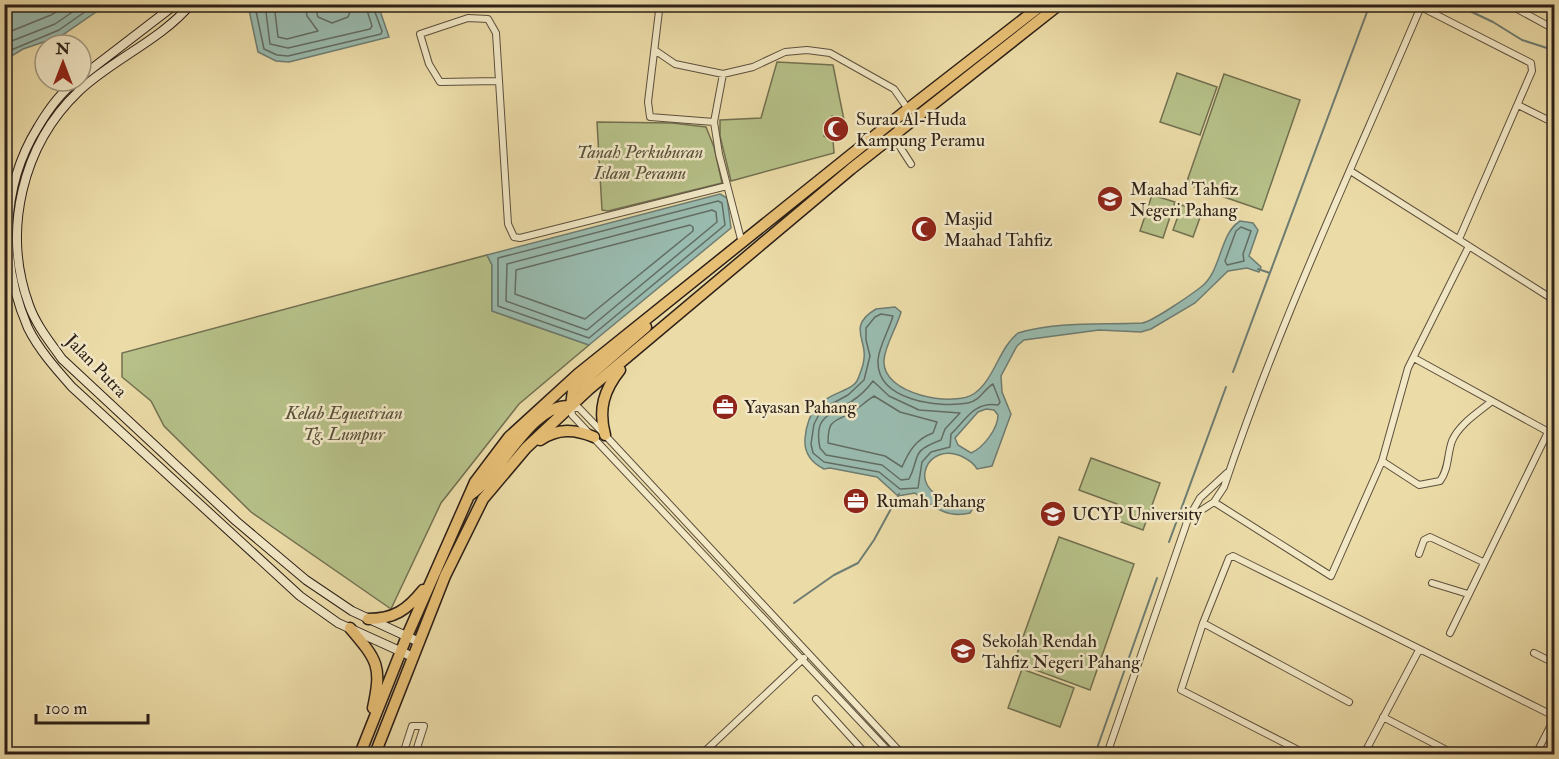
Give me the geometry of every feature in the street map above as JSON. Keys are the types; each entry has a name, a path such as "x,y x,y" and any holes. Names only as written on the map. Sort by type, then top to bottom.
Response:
{"highway":[{"path":"360,754 407,636 475,482 509,437 578,374 908,109 1043,4"},
{"path":"375,754 445,576 483,499 526,448 635,351 893,136 1060,4"},
{"path":"571,406 573,390 645,330 650,316"},
{"path":"526,448 560,431 578,431 599,436 603,397 609,384 635,351"},
{"path":"469,495 482,488 515,443 551,409 571,406"},
{"path":"368,619 387,619 399,614 411,606 433,576"},
{"path":"350,628 371,654 379,675 366,738"}],"main road":[{"path":"93,68 176,4"},
{"name":"Jalan Putra","path":"191,4 185,12 80,90 56,117 39,146 23,183 17,226 19,267 29,305 45,336 62,359 236,521 330,598 368,619 419,642"},
{"name":"Jalan Putra","path":"64,93 50,108 27,144 10,194 6,227 9,271 29,330 40,349 72,387 300,596 350,628 413,657"}],"street":[{"path":"1509,4 1554,29"},
{"path":"1188,519 1214,502 1224,487 1316,249 1352,172 1421,6 1531,63 1532,71 1459,239"},
{"path":"659,11 656,51 648,102 650,117 714,122"},
{"path":"498,81 440,82 429,64 420,34 468,18 488,19 496,33 508,224 514,237 520,238 728,186"},
{"path":"656,51 675,64 723,74 753,67 785,52 822,52 886,83 898,93 908,109"},
{"path":"723,74 714,122 742,243"},
{"path":"1518,105 1554,123"},
{"path":"893,136 911,164"},
{"path":"1352,172 1554,300"},
{"path":"1214,502 1331,576 1382,461 1414,358 1468,246"},
{"path":"1414,358 1551,434 1484,562 1450,633"},
{"path":"1382,461 1419,485 1440,482 1449,459 1453,439 1466,422 1492,401"},
{"path":"893,745 887,753 805,657 599,436 572,415 571,406 579,408 599,436 805,657 893,745 902,754"},
{"path":"1107,754 1150,623 1188,519 1200,498 1230,470"},
{"path":"1419,554 1424,540 1430,537 1484,562"},
{"path":"1306,754 1181,690 1203,623 1229,558 1233,556 1554,718 1536,754"},
{"path":"1432,583 1468,594"},
{"path":"1203,623 1349,702"},
{"path":"1364,754 1419,650"},
{"path":"1534,653 1554,663"},
{"path":"702,754 805,657"},
{"path":"816,699 866,754"},
{"path":"1383,717 1454,754"},
{"path":"403,754 412,726 424,726 415,754"}],"green space":[{"name":"Tanah Perkuburan Islam Peramu","path":"777,62 833,65 844,120 832,116 824,136 833,140 834,153 731,181 720,136 720,120 761,118"},
{"path":"1177,73 1217,87 1200,135 1160,122"},
{"path":"1224,74 1300,100 1262,210 1186,184"},
{"name":"Tanah Perkuburan Islam Peramu","path":"597,122 672,123 706,127 714,147 722,183 608,211 602,210"},
{"path":"1152,195 1175,202 1163,238 1140,231"},
{"path":"1182,205 1202,212 1193,237 1173,230"},
{"name":"Kelab Equestrian Tg. Lumpur","path":"487,255 492,265 492,311 589,345 519,404 441,503 391,609 251,512 164,426 151,401 122,377 122,353"},
{"path":"1091,458 1160,483 1143,530 1113,519 1117,504 1079,490"},
{"path":"1059,537 1134,564 1090,690 1014,662"},
{"path":"1022,669 1074,688 1060,727 1008,708"}],"water":[{"path":"5,4 106,4 65,33 33,33 33,46 5,60"},
{"path":"253,4 324,5 332,9 349,5 378,5 389,37 289,62 276,61 258,52 249,10"},
{"path":"720,194 727,198 731,228 589,345 492,311 492,265 487,255"},
{"path":"1240,221 1253,223 1258,230 1249,256 1261,267 1259,272 1247,268 1228,271 1195,303 1151,329 1141,332 1099,330 1024,340 1017,346 1001,376 1002,392 1011,414 992,466 977,469 967,459 950,453 940,455 926,467 927,485 934,493 949,499 970,499 973,508 970,513 947,513 934,507 915,493 898,496 877,477 830,468 824,469 812,461 807,453 805,439 808,422 814,410 823,401 849,388 859,376 864,363 860,327 867,315 876,309 895,307 901,312 884,360 886,372 894,382 906,390 921,395 952,399 966,397 982,387 1006,347 1018,333 1064,325 1142,323 1172,307 1208,280 1233,227","holes":["986,409 994,410 998,415 995,426 980,447 971,453 958,445 955,438 978,412"]}],"waterway":[{"path":"1233,372 1370,4"},
{"path":"1455,4 1493,22 1522,40 1550,49 1554,54"},
{"path":"1258,269 1270,273"},
{"path":"1169,542 1226,387"},
{"path":"794,603 834,575 858,563 874,540 899,494"},
{"path":"1095,754 1157,578"}],"place":[{"name":"Surau Al-Huda Kampung Peramu","path":"836,129"},
{"name":"Maahad Tahfiz Negeri Pahang","path":"1110,199"},
{"name":"Masjid Maahad Tahfiz","path":"924,229"},
{"name":"Yayasan Pahang","path":"725,407"},
{"name":"Rumah Pahang","path":"856,501"},
{"name":"UCYP University","path":"1053,514"},
{"name":"Sekolah Rendah Tahfiz Negeri Pahang","path":"963,651"}]}
